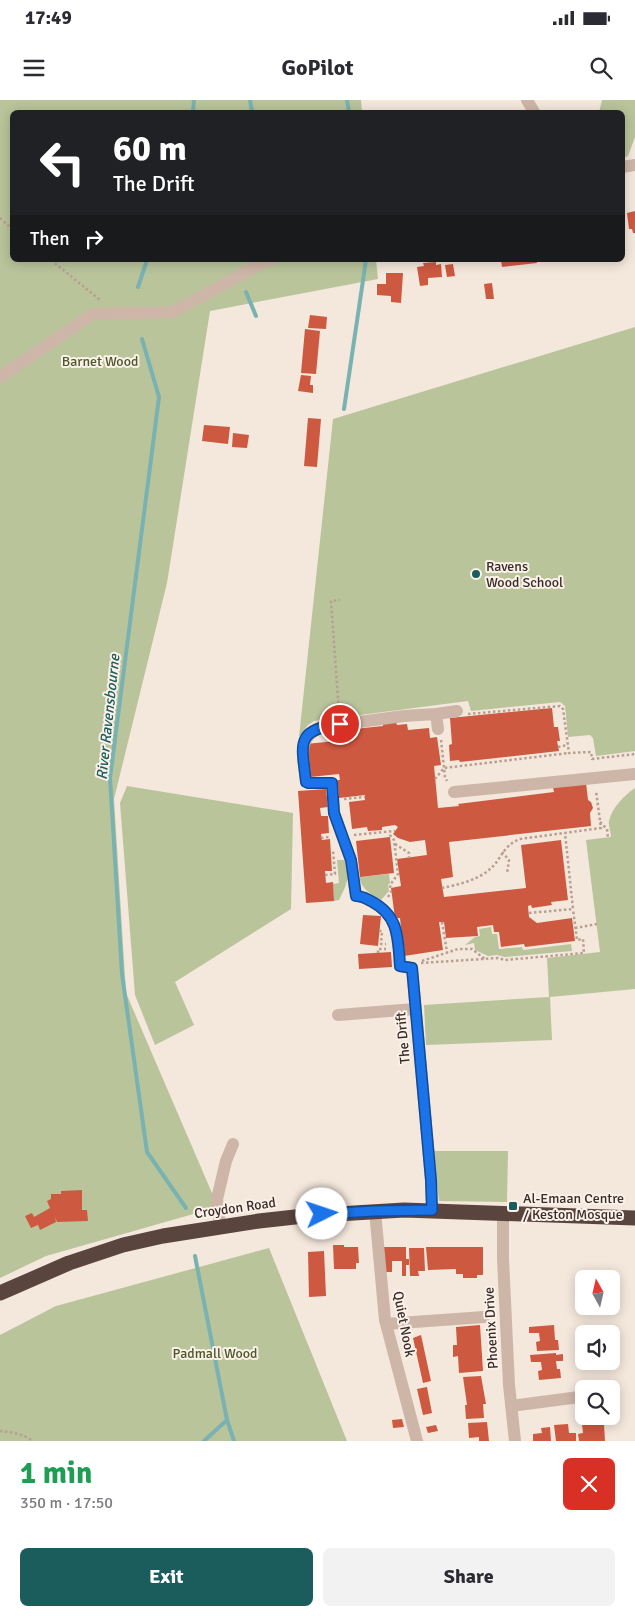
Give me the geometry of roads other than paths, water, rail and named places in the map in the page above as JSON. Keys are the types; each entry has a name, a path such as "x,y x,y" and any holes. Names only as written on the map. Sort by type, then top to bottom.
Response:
{"highway":[{"name":"Croydon Road","path":"0,1293 62,1265 156,1237 220,1226 304,1216 374,1211 432,1210 635,1218"}],"street":[{"path":"0,377 93,314 173,312 264,262"},
{"path":"438,729 436,714 457,711"},
{"name":"The Drift","path":"432,1210 412,968 400,966 396,925 389,915 381,907 361,896 356,896 351,860 337,836 332,783 306,782 303,746 307,736 321,726 436,714"},
{"path":"454,792 635,774"},
{"path":"338,1015 415,1009"},
{"path":"220,1226 217,1200 226,1161 233,1144"},
{"name":"Quiet Nook","path":"374,1211 386,1324 417,1441"},
{"name":"Phoenix Drive","path":"503,1214 505,1315 515,1441"},
{"path":"386,1324 484,1317"},
{"path":"511,1406 575,1398"}],"waterway":[{"name":"River Ravensbourne","path":"193,110 194,100"},
{"path":"250,100 252,110"},
{"path":"347,100 349,110"},
{"name":"River Ravensbourne","path":"138,287 146,262"},
{"path":"344,409 366,262"},
{"path":"246,292 256,316"},
{"name":"River Ravensbourne","path":"142,339 159,397 110,778 122,974 147,1152 186,1208"},
{"name":"River Ravensbourne","path":"195,1256 227,1420 234,1441"},
{"path":"204,1441 227,1420"}],"place":[{"name":"Ravens Wood School","path":"476,574"},
{"name":"Al-Emaan Centre / Keston Mosque","path":"513,1206"}],"park label":[{"name":"Barnet Wood","path":"100,361"},
{"name":"Padmall Wood","path":"215,1353"}]}
